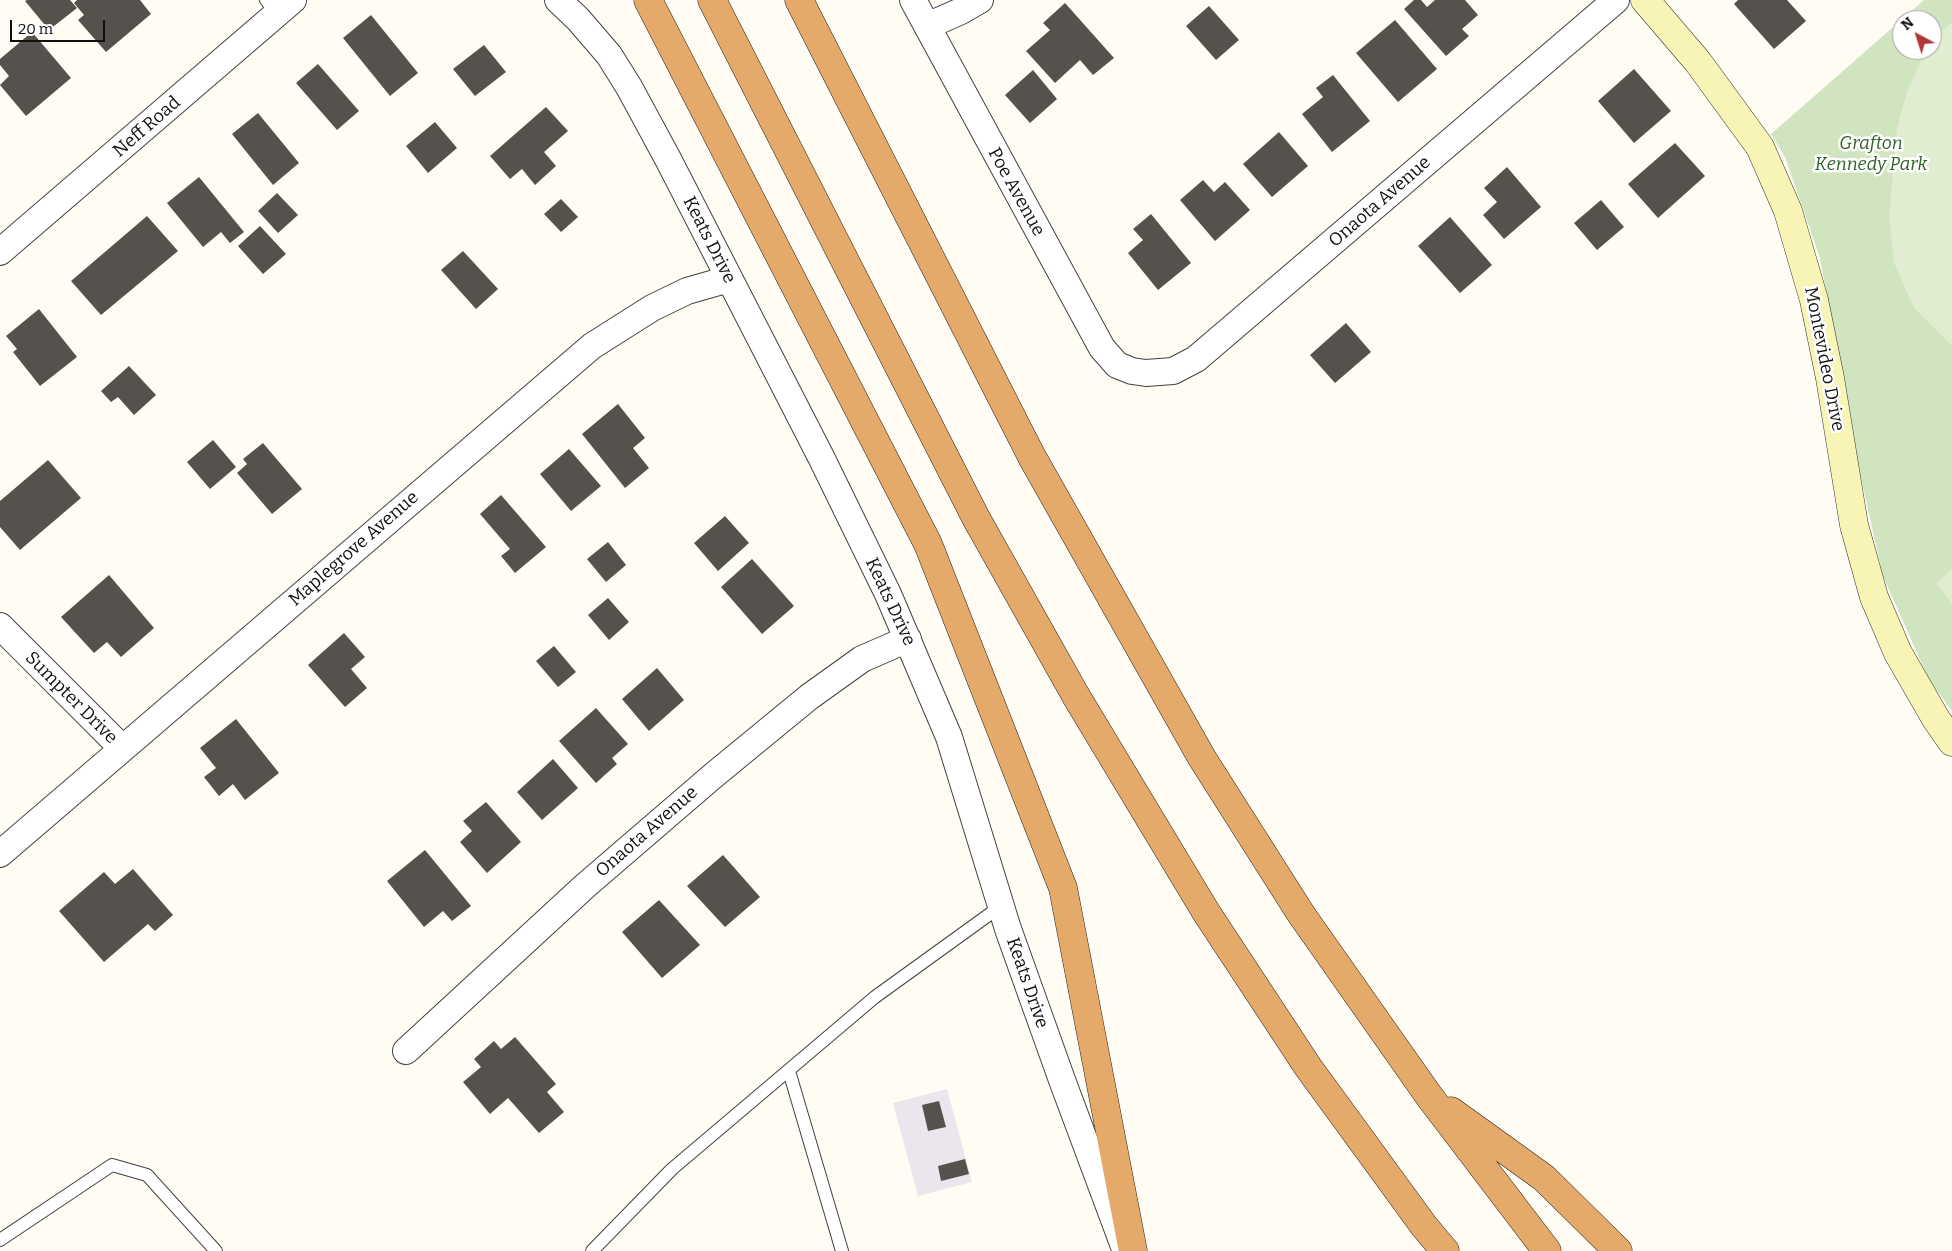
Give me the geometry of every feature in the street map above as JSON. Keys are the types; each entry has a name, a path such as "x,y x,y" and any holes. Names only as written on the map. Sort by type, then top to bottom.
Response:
{"highway":[{"path":"648,0 928,544 1063,888 1132,1251"},
{"path":"712,0 976,518 1076,696 1206,912 1308,1067 1424,1226 1445,1251"},
{"path":"799,0 1032,457 1202,758 1301,914 1429,1096 1547,1251"},
{"path":"1429,1096 1544,1178 1618,1251"}],"street":[{"name":"Keats Drive","path":"558,0 578,19 609,55 629,87 825,466 888,594 950,737 1005,917 1125,1251"},
{"name":"Poe Avenue","path":"913,0 1102,348 1117,365 1132,371"},
{"path":"927,26 961,11 980,0"},
{"name":"Onaota Avenue","path":"1132,371 1146,373 1173,371 1196,359 1616,0"},
{"name":"Montevideo Drive","path":"1645,0 1698,62 1760,148 1788,211 1814,300 1830,378 1854,525 1874,597 1898,653 1936,719 1952,742"},
{"name":"Neff Road","path":"0,252 279,5"},
{"name":"Maplegrove Avenue","path":"0,854 592,346 652,308 687,291 729,279"},
{"name":"Sumpter Drive","path":"0,626 122,748"},
{"name":"Onaota Avenue","path":"406,1051 585,886 714,775 809,697 862,659 908,639"}],"lane":[{"path":"592,1251 672,1168 875,998 1005,917"},
{"path":"788,1071 842,1251"},
{"path":"0,1240 112,1164 147,1175 216,1251"}],"shaded area":[{"path":"947,1089 972,1182 918,1196 893,1103"}],"green space":[{"name":"Grafton Kennedy Park","path":"1924,0 1952,0 1952,711 1929,680 1883,576 1853,443 1820,258 1785,157 1771,134 1892,28 1892,60 1942,60 1942,10 1913,10"},
{"path":"1952,22 1952,346 1914,308 1894,263 1889,217 1897,128 1907,92 1921,60 1942,60 1942,31"},
{"path":"1952,569 1952,604 1936,583"}],"building":[{"path":"70,0 77,8 49,30 25,1"},
{"path":"77,0 140,0 151,14 106,52 78,20 84,15 74,3"},
{"path":"1414,0 1421,0 1427,7 1435,0 1465,0 1478,15 1462,29 1469,36 1446,56 1404,9"},
{"path":"1738,0 1787,0 1806,21 1774,49 1734,4"},
{"path":"1065,3 1114,58 1093,75 1080,60 1055,83 1026,51 1050,30 1043,23"},
{"path":"1209,6 1239,40 1216,60 1186,26"},
{"path":"371,15 418,73 390,96 343,38"},
{"path":"1395,20 1437,69 1398,102 1356,53"},
{"path":"32,32 71,78 26,116 0,85 9,76 0,65 0,59"},
{"path":"484,45 506,72 475,96 453,69"},
{"path":"318,64 359,111 337,130 296,83"},
{"path":"1634,69 1671,111 1634,143 1598,101"},
{"path":"1033,70 1057,99 1030,123 1005,95"},
{"path":"1333,75 1370,121 1332,152 1302,114 1323,97 1316,88"},
{"path":"546,107 568,131 544,152 556,166 535,185 522,169 510,179 490,156"},
{"path":"258,113 299,163 273,185 232,134"},
{"path":"435,122 457,148 428,173 406,146"},
{"path":"1279,132 1308,166 1272,197 1243,164"},
{"path":"1675,143 1705,176 1658,218 1628,184"},
{"path":"1507,167 1541,207 1504,239 1483,215 1497,202 1484,188"},
{"path":"199,177 244,232 230,243 221,232 203,247 167,203"},
{"path":"1203,180 1214,192 1225,182 1250,210 1215,241 1180,200"},
{"path":"277,193 298,215 278,233 258,211"},
{"path":"561,199 578,217 561,232 544,214"},
{"path":"1601,200 1624,227 1597,250 1574,223"},
{"path":"1151,214 1191,263 1158,290 1128,253 1143,240 1133,229"},
{"path":"147,216 178,251 101,315 71,281"},
{"path":"1450,217 1492,265 1460,293 1418,246"},
{"path":"260,226 286,254 263,274 238,246"},
{"path":"463,251 498,289 476,309 441,270"},
{"path":"39,309 77,357 40,386 13,352 17,349 6,336"},
{"path":"1346,323 1371,352 1335,383 1310,355"},
{"path":"129,366 156,395 134,415 118,397 111,402 101,391"},
{"path":"618,404 645,438 633,448 649,468 625,488 582,434"},
{"path":"213,440 236,467 210,489 187,462"},
{"path":"263,443 302,489 272,514 237,473 247,464 243,459"},
{"path":"569,449 601,486 571,511 540,474"},
{"path":"48,460 81,498 20,550 0,527 0,501"},
{"path":"501,495 546,547 515,573 501,556 510,549 480,514"},
{"path":"725,516 749,543 718,571 694,543"},
{"path":"608,542 626,565 606,582 587,559"},
{"path":"752,559 794,606 762,634 721,587"},
{"path":"109,575 154,628 121,657 107,642 94,653 61,617"},
{"path":"608,598 629,622 609,640 588,615"},
{"path":"344,633 365,657 351,669 367,688 345,707 308,665"},
{"path":"554,646 576,672 558,687 536,661"},
{"path":"657,668 684,700 649,731 622,699"},
{"path":"596,708 628,744 612,758 617,764 596,783 559,741"},
{"path":"236,719 279,773 245,800 233,784 219,796 204,777 216,768 200,748"},
{"path":"553,759 578,788 542,820 517,792"},
{"path":"486,802 521,842 487,873 460,842 472,831 463,821"},
{"path":"425,850 471,906 452,921 443,911 424,927 387,881"},
{"path":"723,855 760,897 725,927 687,886"},
{"path":"133,869 173,915 155,931 148,924 104,962 59,911 104,872 115,884"},
{"path":"659,900 700,945 662,978 622,932"},
{"path":"515,1037 556,1084 547,1092 564,1112 539,1133 508,1098 490,1114 463,1082 481,1067 474,1059 494,1041 501,1049"},
{"path":"939,1101 946,1127 928,1131 922,1105"},
{"path":"965,1159 969,1174 941,1181 938,1166"}]}
